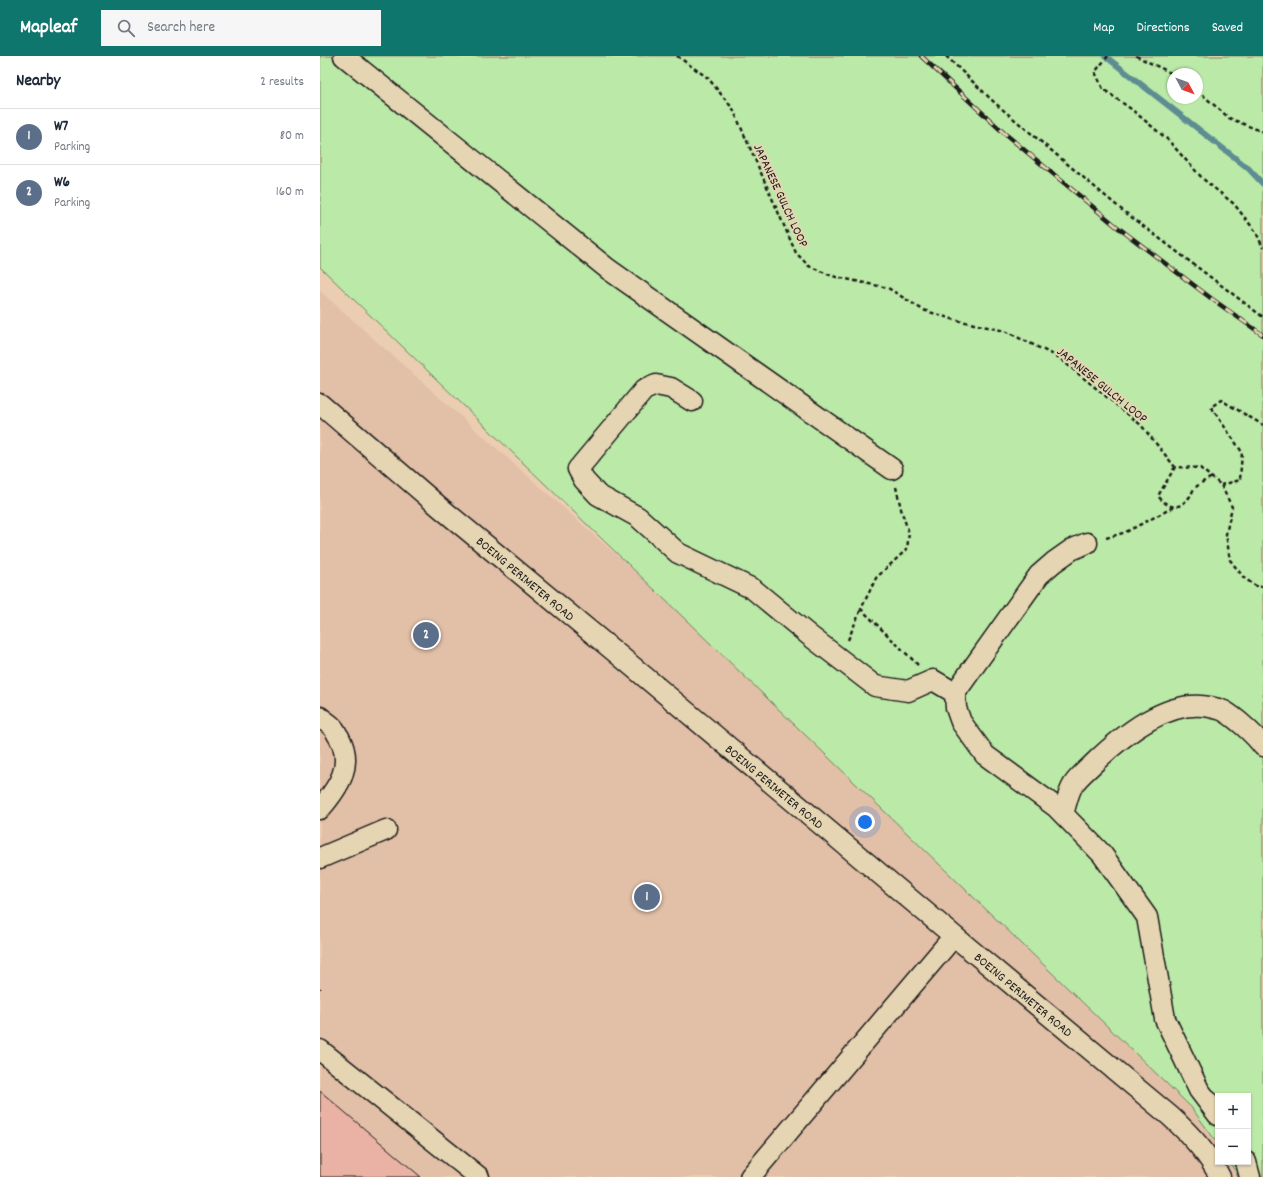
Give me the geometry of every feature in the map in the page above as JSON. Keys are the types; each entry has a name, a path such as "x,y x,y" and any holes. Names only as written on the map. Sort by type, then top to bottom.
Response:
{"lane":[{"path":"344,56 608,269 892,469"},
{"path":"692,401 672,388 656,385 644,390 578,469 584,480 598,495 638,517 678,553 753,589 810,636 875,686 908,691 933,680 955,693"},
{"name":"BOEING PERIMETER ROAD","path":"320,404 442,509 614,650 1181,1126 1201,1147 1220,1177"},
{"path":"1087,544 1071,550 1054,562 1039,576 955,693 956,708 961,722 984,755 1056,807 1102,854 1147,917 1165,1019 1199,1090 1215,1111"},
{"path":"1063,814 1072,786 1083,774 1107,750 1146,721 1163,713 1184,707 1194,706 1209,707 1224,711 1242,725 1263,746"},
{"path":"320,717 334,729 343,746 345,761 342,777 334,791 320,809"},
{"path":"320,858 386,830"},
{"path":"750,1177 954,936"},
{"path":"320,1050 479,1177"},
{"path":"1247,1165 1250,1177"}],"path":[{"name":"JAPANESE GULCH LOOP","path":"676,56 708,78 733,109 796,253 809,266 832,276 888,288 923,310 1005,332 1058,357 1141,425 1175,467"},
{"path":"946,56 995,102 1122,210 1263,317"},
{"path":"1108,56 1095,72 1103,89 1131,109 1167,139 1203,179 1234,204 1256,232 1263,248"},
{"path":"1136,56 1167,71"},
{"path":"1203,95 1229,118 1263,132"},
{"path":"1221,484 1240,480 1242,452 1211,407 1221,400 1263,424"},
{"path":"1174,507 1166,504 1158,496 1175,467 1200,468 1221,484 1232,507 1226,534 1230,560 1244,578 1256,586 1263,587"},
{"path":"840,659 876,578 907,548 909,533 902,513 892,469"},
{"path":"1087,544 1126,532 1174,507 1183,504 1195,488 1212,477"},
{"path":"861,609 933,680"}],"shaded area":[{"path":"320,291 1221,1093 1215,1093 1215,1165 1251,1165 1263,1177 320,1177"}],"green space":[{"path":"320,56 1263,56 1263,1177 1238,1177 1232,1165 1251,1165 1251,1093 1215,1093 1215,1140 1191,1107 320,267"}],"building":[{"path":"320,1091 421,1177 320,1177"}],"waterway":[{"path":"1105,56 1248,168 1263,184"}],"railway":[{"path":"921,56 1004,133 1116,226 1212,299 1263,335"}],"place":[{"name":"W6","path":"426,635"},
{"name":"W7","path":"647,897"}]}
